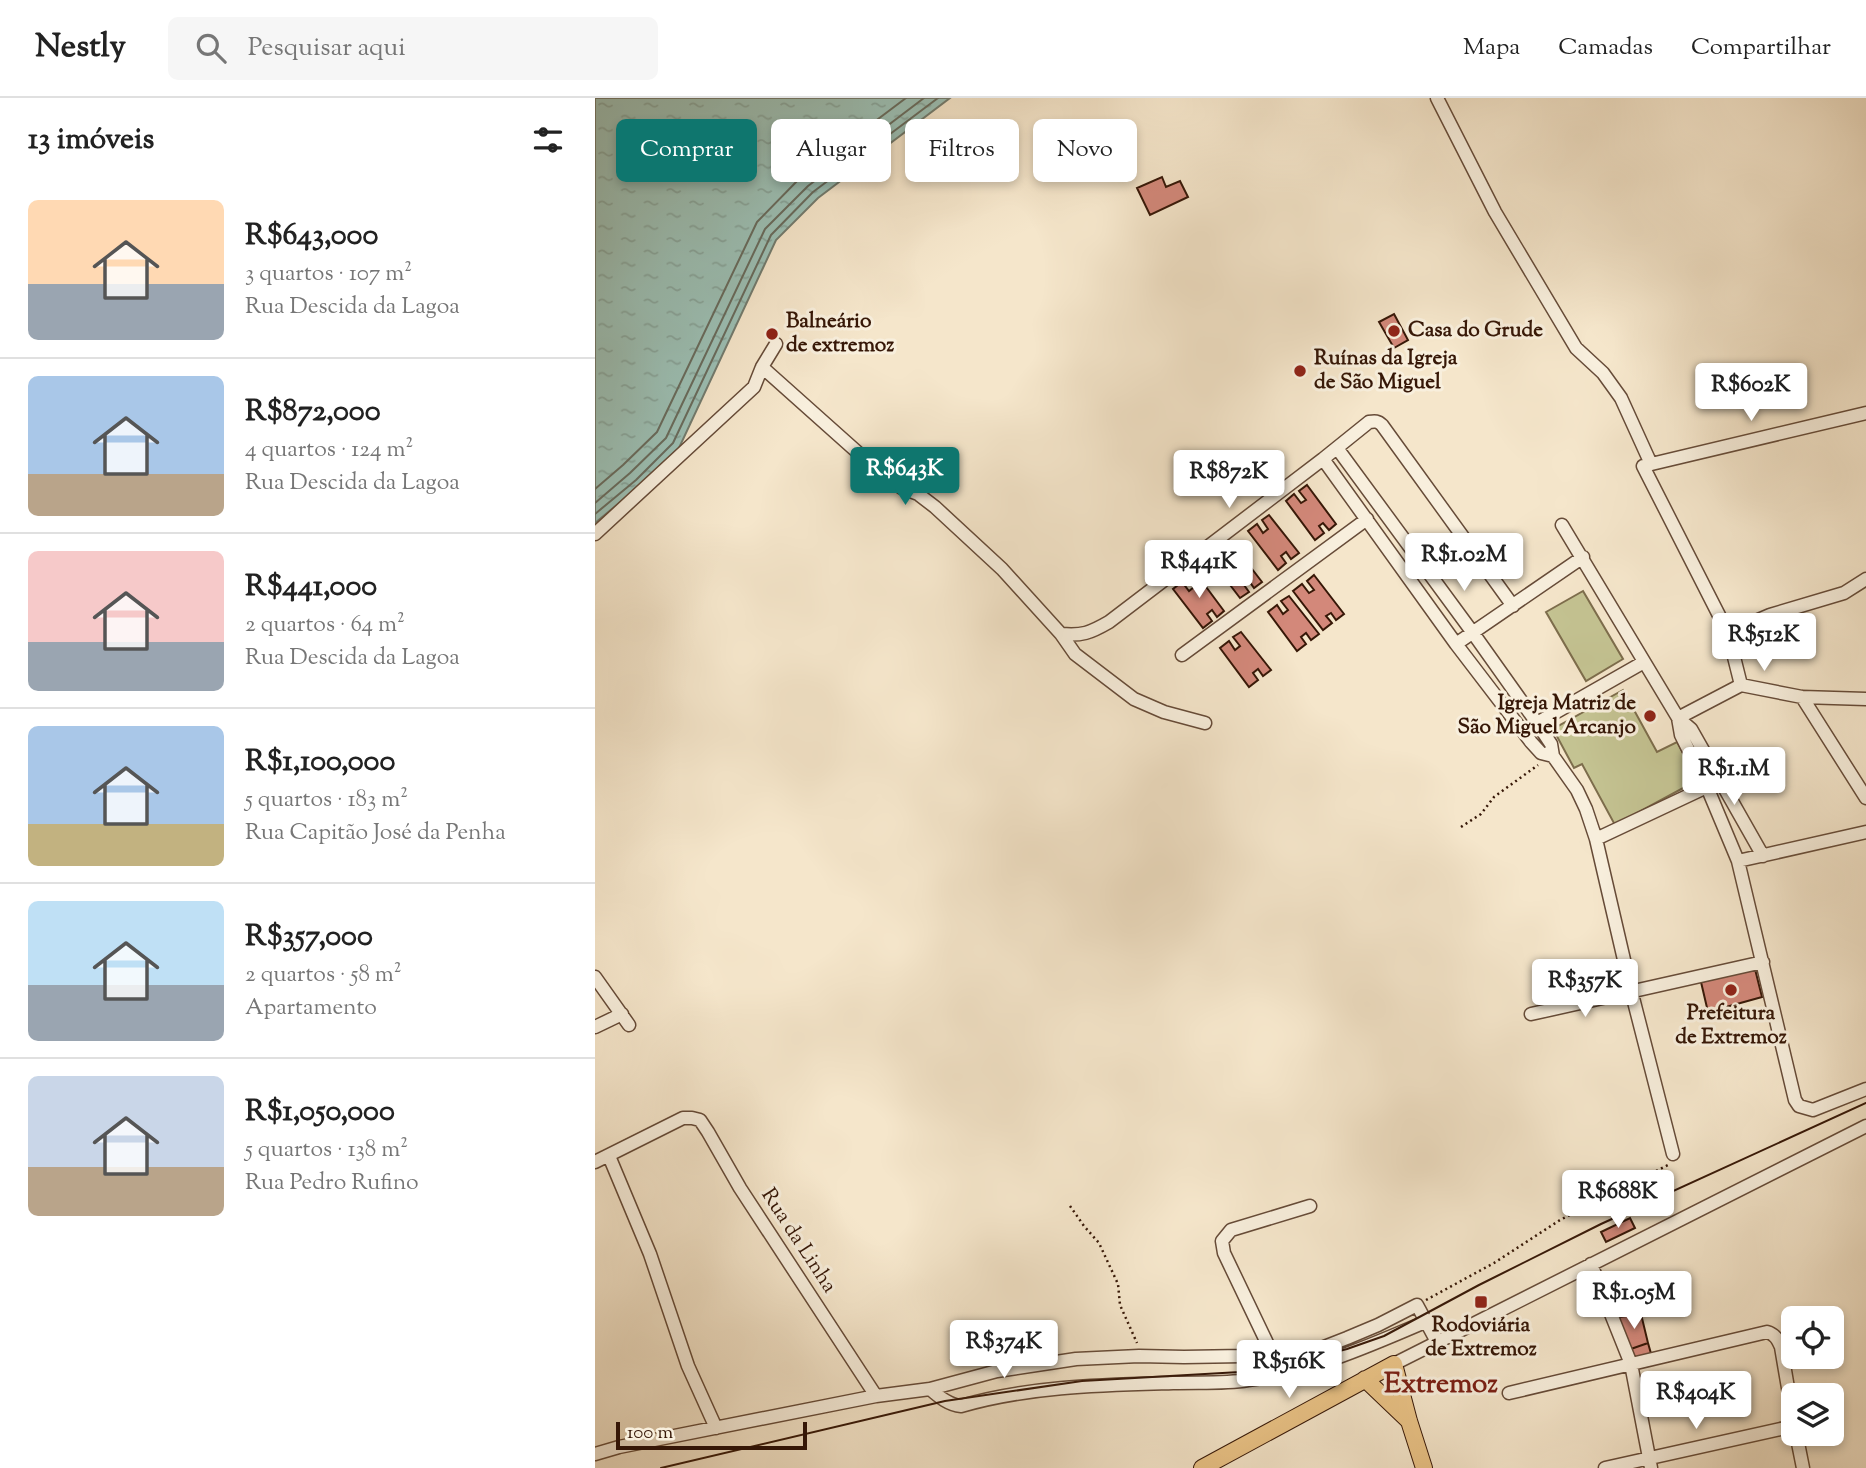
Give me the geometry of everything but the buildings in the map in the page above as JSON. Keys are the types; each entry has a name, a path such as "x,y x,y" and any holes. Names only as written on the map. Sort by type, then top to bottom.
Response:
{"main road":[{"path":"1202,1468 1394,1364 1424,1468"},
{"path":"1365,1379 1409,1421"}],"street":[{"path":"1437,98 1495,212 1576,348 1603,373 1622,398 1651,464"},
{"path":"595,534 754,387 776,344"},
{"path":"762,367 883,475 902,488 918,494 935,507 1002,569 1061,634 1075,654 1134,699 1164,712 1205,723"},
{"path":"1741,685 1728,633 1643,466 1866,413"},
{"path":"1061,634 1091,633 1109,622 1369,422 1378,421 1513,606"},
{"path":"1336,448 1537,723 1551,744 1553,756 1581,800 1597,839 1631,990 1673,1154"},
{"path":"1323,459 1456,644 1531,742 1541,753 1553,756"},
{"path":"1182,655 1367,519"},
{"path":"1562,524 1678,718 1691,729 1763,856"},
{"path":"1456,644 1583,557"},
{"path":"1728,633 1770,615 1845,593 1866,579"},
{"path":"1537,723 1644,662"},
{"path":"1678,718 1741,685 1802,697 1866,699"},
{"path":"1802,697 1865,796"},
{"path":"1678,718 1681,735 1707,787 1738,861 1793,1094 1799,1106 1813,1110 1866,1089"},
{"path":"1597,839 1720,781"},
{"path":"1738,861 1866,832"},
{"path":"1531,1014 1763,961"},
{"path":"595,977 625,1019 595,1027"},
{"name":"Rua da Linha","path":"609,1156 683,1118 700,1120 740,1188 876,1396"},
{"path":"1394,1364 1866,1126"},
{"path":"595,1163 609,1156 650,1254 688,1366 716,1429"},
{"path":"1273,1352 1224,1254 1222,1241 1231,1230 1310,1206"},
{"path":"1591,1264 1631,1364 1650,1463"},
{"path":"595,1454 876,1396 930,1389 997,1371 1076,1359 1244,1356 1273,1352 1283,1354 1324,1347 1378,1325 1417,1305 1437,1342"},
{"path":"930,1389 939,1397 961,1406 1039,1391 1097,1385 1248,1380 1332,1359 1425,1322"},
{"path":"1509,1393 1767,1332 1775,1337 1781,1347 1787,1383"},
{"path":"1605,1468 1650,1463 1781,1428"},
{"path":"1799,1446 1803,1468"}],"path":[{"path":"1461,827 1481,814 1494,797 1553,756"},
{"path":"1417,1305 1494,1262 1560,1220 1665,1167 1673,1160 1673,1154"},
{"path":"1070,1206 1098,1242 1118,1283 1120,1305 1142,1356"}],"shaded area":[{"path":"1583,591 1623,659 1586,681 1546,612"},
{"path":"1623,690 1657,752 1677,742 1698,780 1615,825 1582,764 1574,768 1553,729"}],"water":[{"path":"595,98 950,98 922,119 905,119 905,132 891,143 891,119 771,119 771,182 839,182 818,198 776,240 679,448 641,485 595,523"}],"tram line":[{"path":"661,1468 945,1401 1082,1381 1240,1372 1290,1364 1347,1349 1384,1336 1601,1224 1866,1103"}],"place":[{"name":"Casa do Grude","path":"1394,331"},
{"name":"Balneário de extremoz","path":"772,334"},
{"name":"Ruínas da Igreja de São Miguel","path":"1300,371"},
{"name":"Igreja Matriz de São Miguel Arcanjo","path":"1650,716"},
{"name":"Prefeitura de Extremoz","path":"1731,990"},
{"name":"Rodoviária de Extremoz","path":"1481,1302"}],"district":[{"name":"Extremoz","path":"1441,1385"}]}
